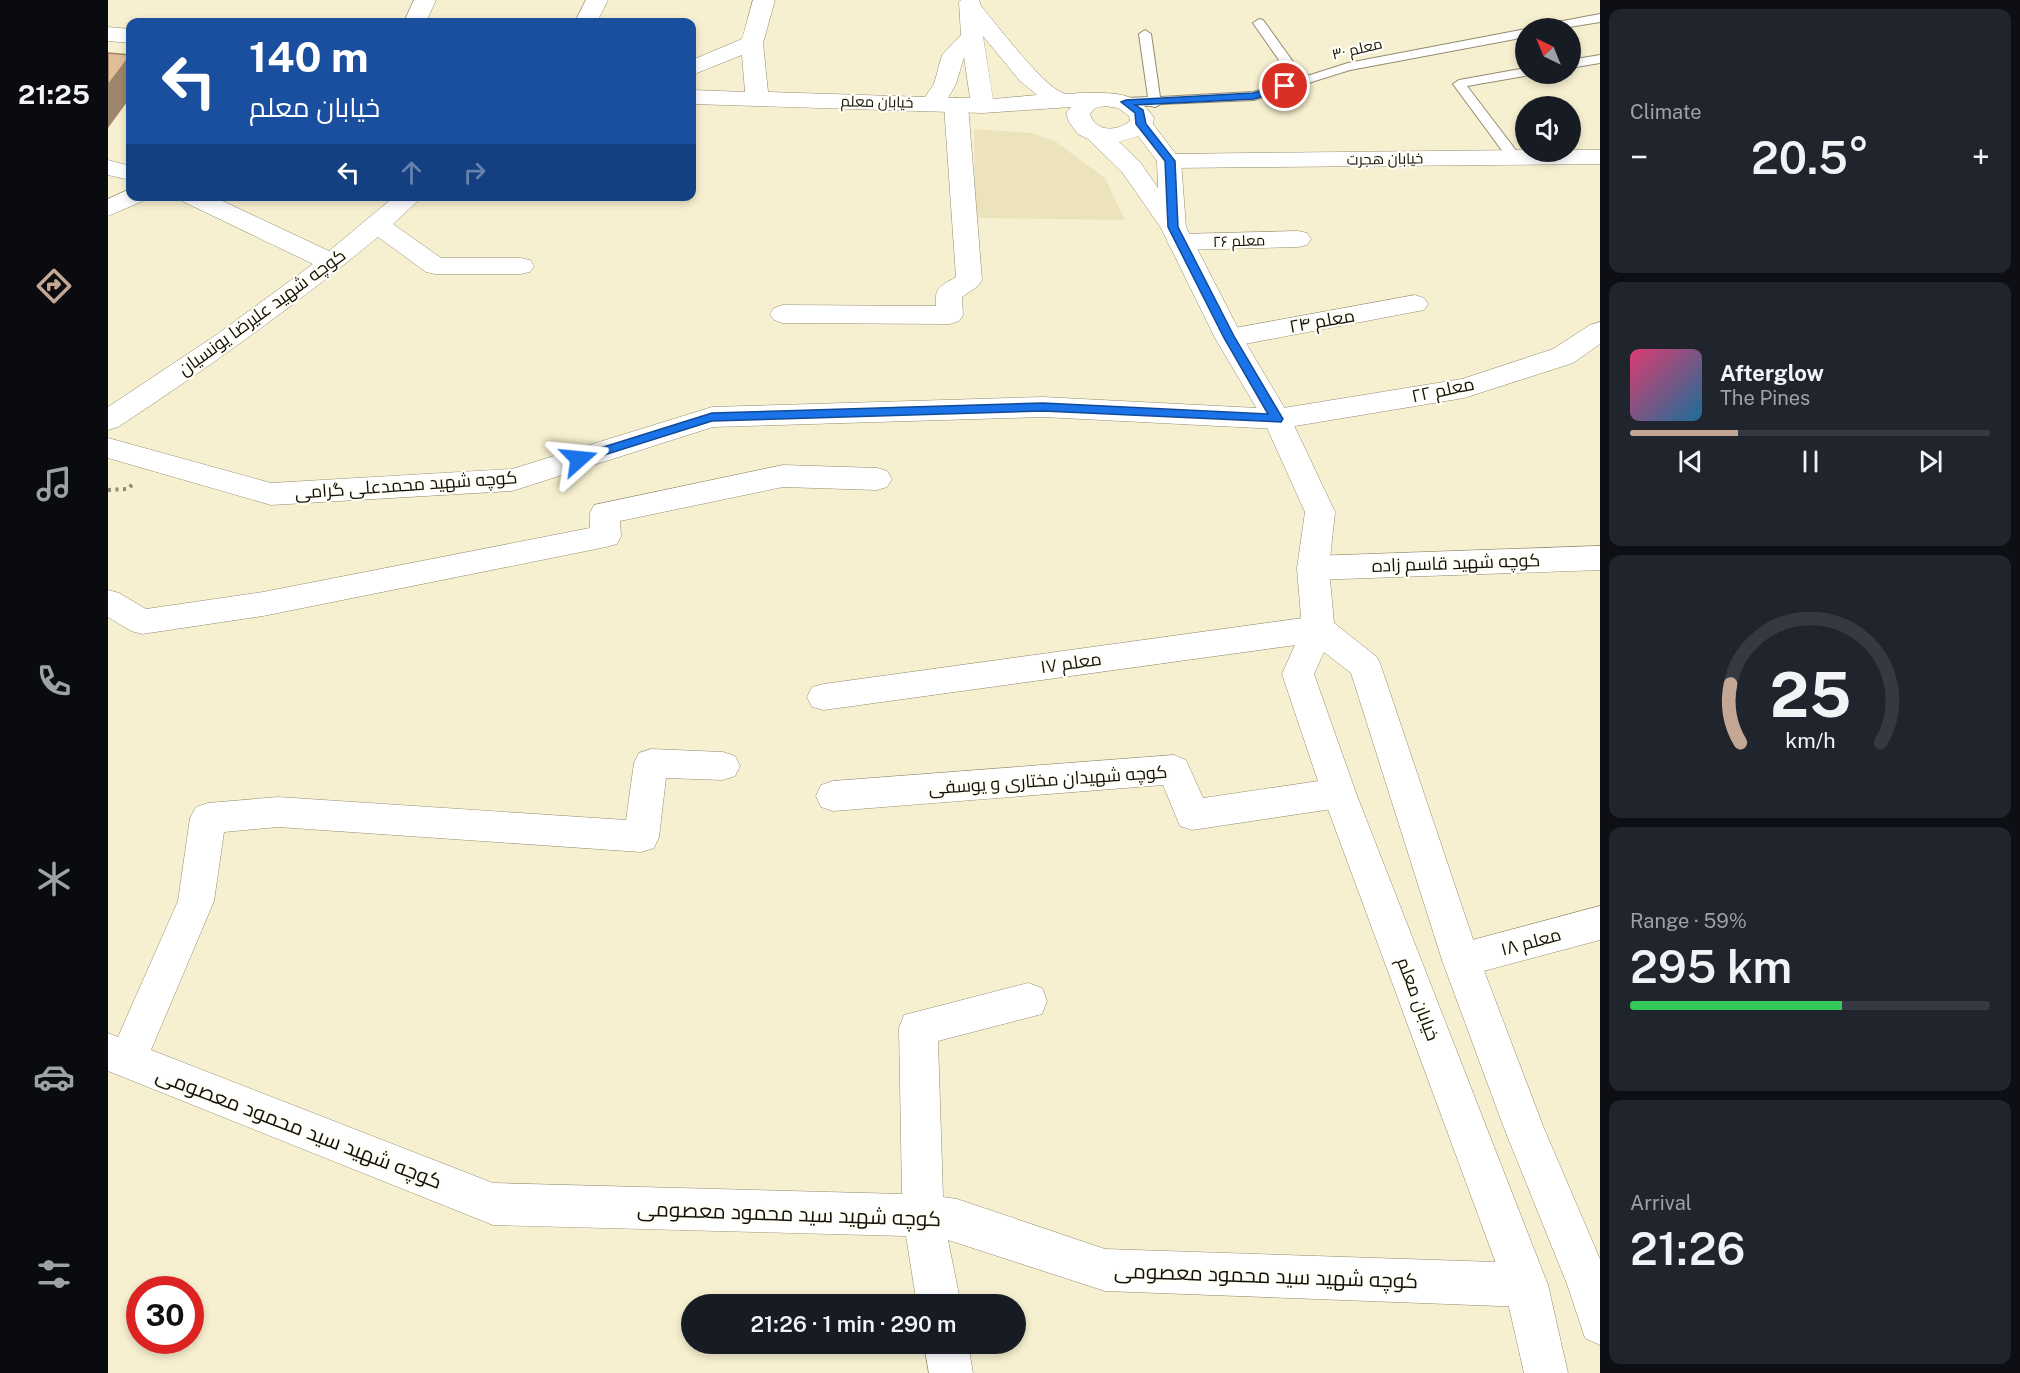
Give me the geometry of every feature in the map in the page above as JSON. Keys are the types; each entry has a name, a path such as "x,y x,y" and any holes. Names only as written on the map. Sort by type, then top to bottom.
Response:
{"street":[{"path":"417,18 425,0"},
{"path":"588,18 597,0"},
{"path":"757,100 752,43 764,0"},
{"path":"970,4 972,36 990,106"},
{"path":"970,4 1028,76 1057,100"},
{"path":"108,34 126,36"},
{"path":"783,314 950,315 948,294 969,280 944,104 945,84 953,55 972,36"},
{"path":"696,66 752,43"},
{"name":"خیابان معلم","path":"696,98 990,106 1057,100 1095,100"},
{"path":"1141,124 1128,134 1107,136 1093,132 1082,125 1078,113 1095,100 1126,102 1139,112 1141,124 1170,161"},
{"name":"خیابان معلم","path":"990,106 1093,132 1131,167 1177,235 1229,338 1277,419 1320,512 1313,568 1318,629 1298,675 1340,793 1526,1286 1545,1373"},
{"name":"خیابان هجرت","path":"1131,167 1170,161 1600,157"},
{"name":"خیابان معلم","path":"1170,161 1177,235"},
{"path":"108,167 126,172"},
{"path":"108,208 126,200"},
{"path":"201,201 332,263"},
{"name":"کوچه شهید علیرضا یونسیان","path":"108,420 163,386 332,263 405,201"},
{"path":"378,225 435,266 520,266"},
{"name":"معلم ۲۶","path":"1177,235 1298,239"},
{"name":"معلم ۲۴","path":"1229,338 1415,304"},
{"name":"معلم ۲۲","path":"1277,419 1464,388 1563,356 1600,332"},
{"name":"کوچه شهید محمدعلی گرامی","path":"108,447 271,494 512,480 712,417 1043,407 1277,419"},
{"path":"108,602 142,622 252,605 606,536 605,513 783,476 877,479"},
{"name":"کوچه شهید قاسم زاده","path":"1313,568 1600,558"},
{"path":"1318,629 1365,666 1461,960 1524,1128 1595,1286 1600,1323"},
{"name":"معلم ۱۷","path":"824,697 1318,629"},
{"path":"117,1056 196,901 208,818 278,812 641,837 651,763 723,766"},
{"name":"کوچه شهیدان مختاری و یوسفی","path":"833,796 1174,770 1192,815 1340,793"},
{"name":"معلم ۱۸","path":"1461,960 1600,923"},
{"path":"937,1294 923,1216 918,1028 1028,1001"},
{"name":"کوچه شهید سید محمود معصومی","path":"117,1056 493,1204 923,1216 957,1220 1105,1270 1526,1286"},
{"path":"948,1354 951,1373"}],"lane":[{"path":"1581,22 1600,18"},
{"path":"1259,23 1301,82"},
{"path":"1145,34 1155,103"},
{"name":"معلم ۳۰","path":"1126,102 1155,103 1254,96 1348,67 1515,35"},
{"path":"1581,62 1600,59"},
{"path":"1514,158 1459,84 1515,74"}],"shaded area":[{"path":"974,129 1032,133 1056,142 1105,178 1125,220 975,218"}],"building":[{"path":"108,53 126,55 126,61 108,85"}],"route":[{"path":"579,459 712,417 1043,407 1277,419 1229,338 1173,227 1170,161 1141,124 1142,118 1139,112 1126,102 1155,103 1254,96 1285,86"}]}
